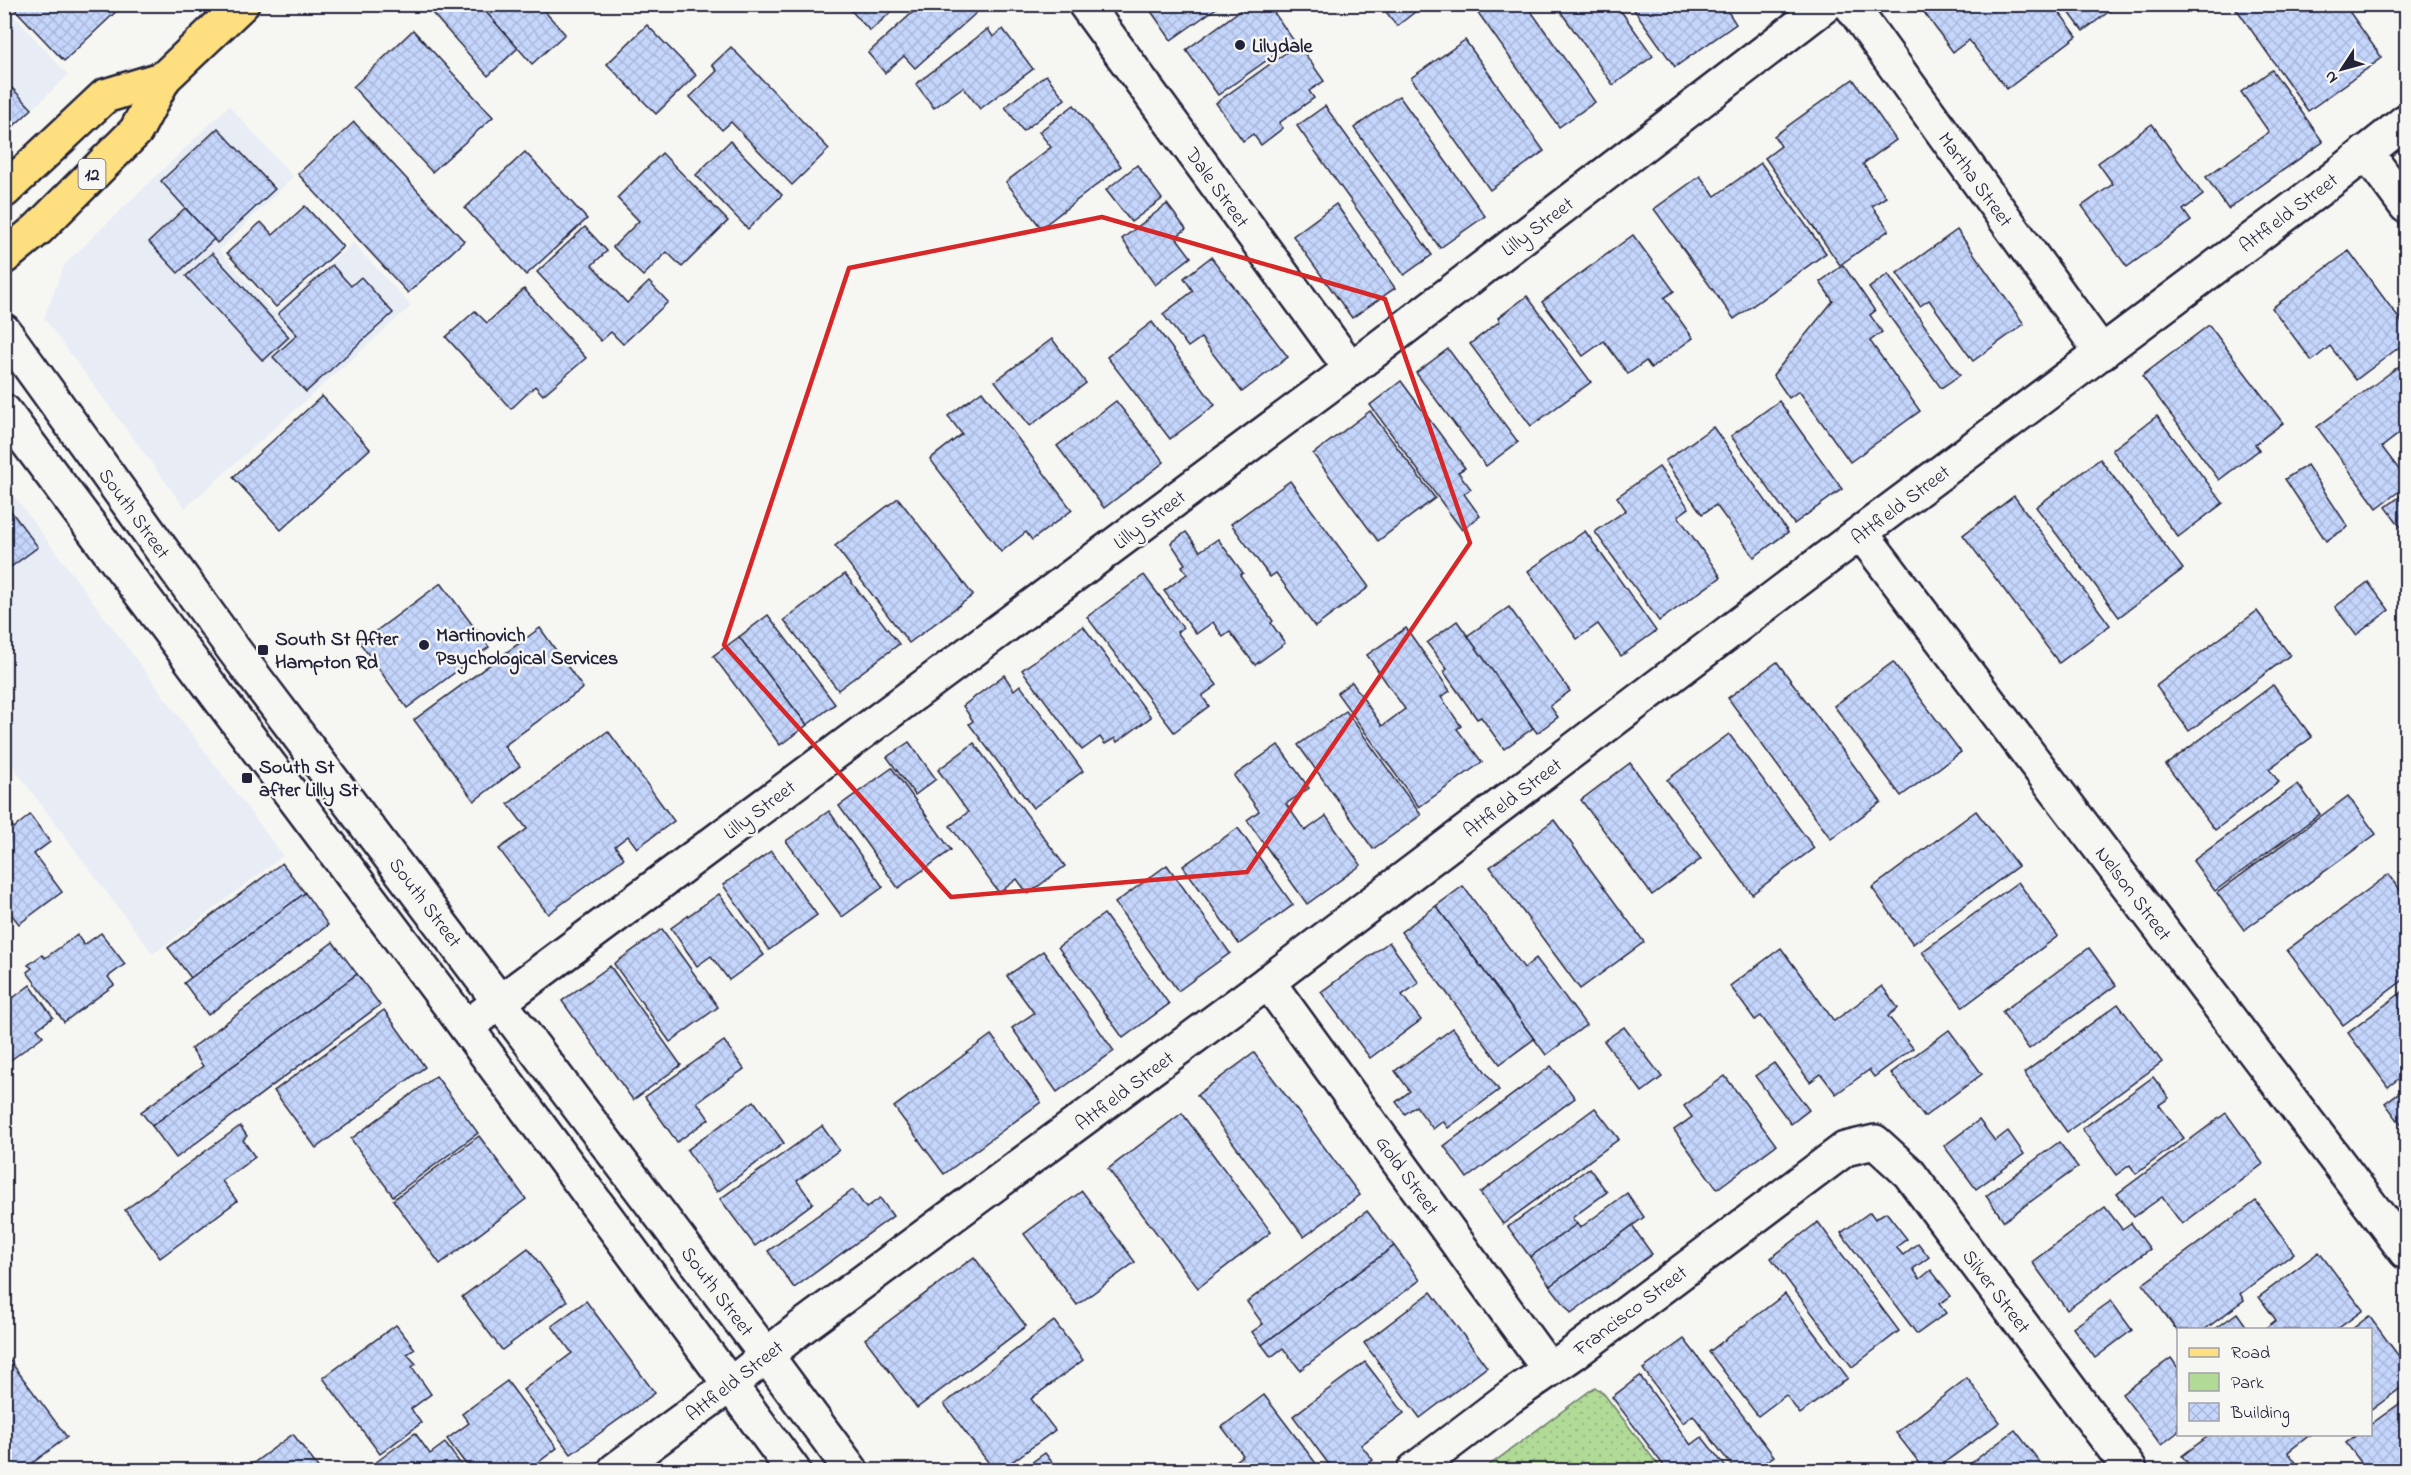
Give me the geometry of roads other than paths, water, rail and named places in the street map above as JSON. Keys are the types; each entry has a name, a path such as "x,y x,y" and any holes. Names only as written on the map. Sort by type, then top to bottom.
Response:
{"main road":[{"name":"12","path":"4,257 38,229 136,131 164,78 242,4"},
{"name":"12","path":"4,191 105,96 164,78"}],"street":[{"name":"Dale Street","path":"1084,4 1351,369"},
{"name":"Lilly Street","path":"466,1027 1351,369 1827,4"},
{"name":"Martha Street","path":"1850,4 2102,353"},
{"name":"Attfield Street","path":"615,1470 1268,982 2406,121"},
{"path":"2366,152 2406,206"},
{"name":"South Street","path":"4,331 234,650 500,1000 851,1470"},
{"path":"4,411 466,1027 793,1470"},
{"name":"Nelson Street","path":"1861,533 2406,1252"},
{"name":"Gold Street","path":"1268,982 1548,1368"},
{"name":"Silver Street","path":"1845,1149 1875,1142 1909,1173 2130,1470"},
{"name":"Francisco Street","path":"1414,1470 1845,1149"}],"place":[{"name":"Lilydale","path":"1240,45"},
{"name":"Martinovich Psychological Services","path":"424,645"},
{"name":"South St After Hampton Rd","path":"263,650"},
{"name":"South St after Lilly St","path":"247,778"}]}
